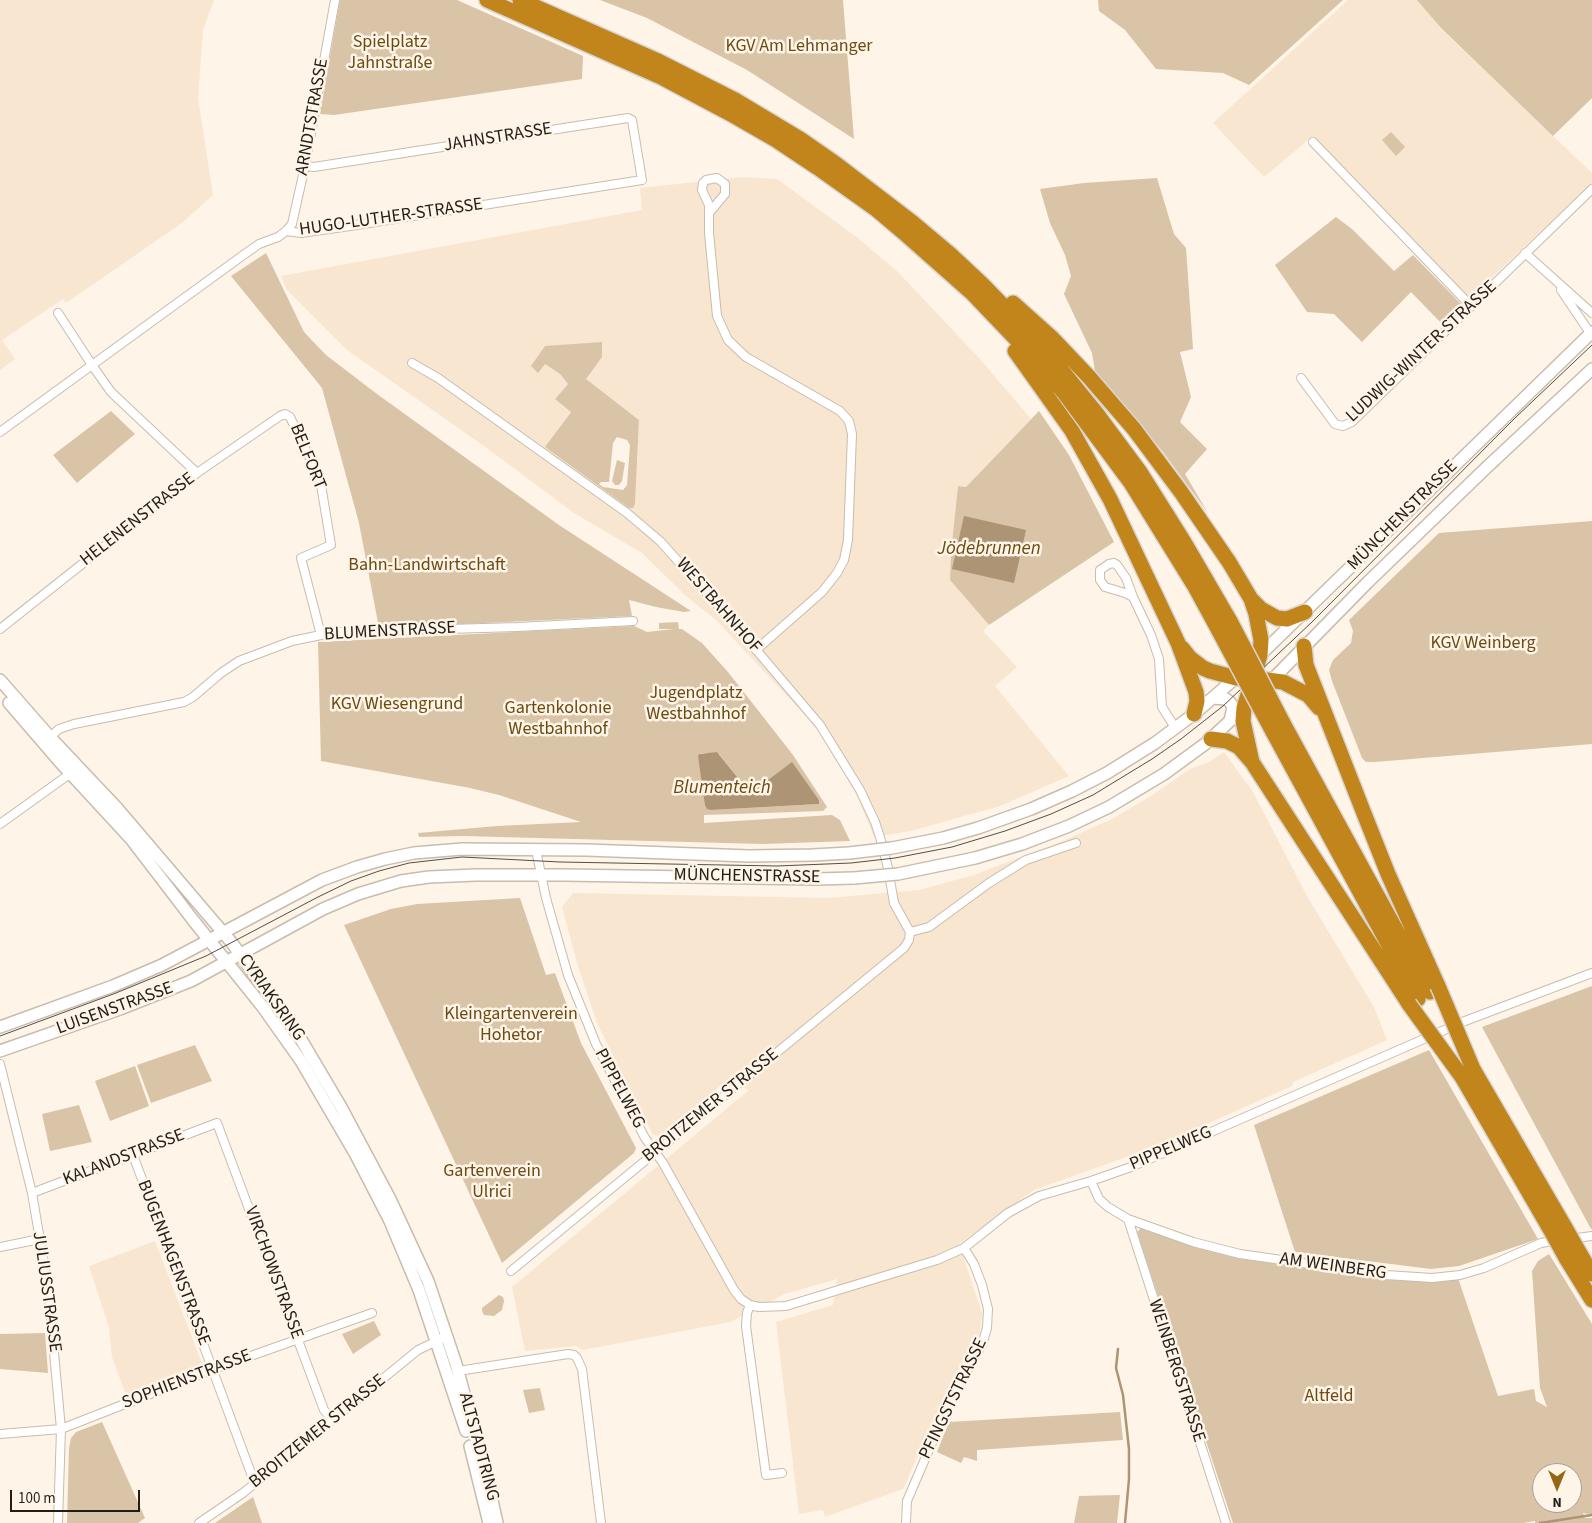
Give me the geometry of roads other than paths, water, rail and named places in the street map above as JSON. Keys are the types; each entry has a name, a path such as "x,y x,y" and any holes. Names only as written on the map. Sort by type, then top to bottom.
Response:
{"highway":[{"path":"487,0 663,78 783,144 848,188 946,260 980,273 1050,337 1134,429 1158,460 1229,562 1251,599 1260,631 1260,655 1244,708 1243,722 1252,762"},
{"path":"520,0 656,60 735,100 800,139 836,164 913,223 1039,364 1132,483 1194,585 1224,626 1424,995 1573,1255 1592,1300"},
{"path":"946,260 1023,361 1072,431 1110,499 1178,643 1196,692 1194,714"},
{"path":"1251,599 1262,609 1277,618 1288,619 1305,612"},
{"path":"1178,643 1190,658 1202,668 1236,678 1254,678 1284,683 1308,695 1326,716"},
{"path":"1304,646 1306,664 1388,874 1424,995"},
{"path":"1211,738 1227,741 1239,747 1252,762 1424,995 1468,1073"},
{"path":"1573,1255 1592,1274"}],"main road":[{"name":"MÜNCHENSTRASSE","path":"224,933 322,880 371,862 400,856 435,851 536,850 749,856 849,853 892,848 943,838 1032,809 1107,773 1176,729 1213,698 1305,612 1591,333"},
{"name":"MÜNCHENSTRASSE","path":"240,954 322,909 349,897 383,886 434,877 540,875 854,878 898,874 982,856 1022,844 1069,826 1146,786 1211,738 1244,708 1304,646 1486,468 1592,369"},
{"name":"CYRIAKSRING","path":"0,680 50,737 117,808 224,933 302,1041 341,1107 390,1199 424,1271 452,1372"},
{"name":"CYRIAKSRING","path":"0,692 131,839 272,1018 301,1061 379,1198 442,1339"},
{"path":"1213,698 1226,699 1230,702 1233,708 1230,721"},
{"name":"LUISENSTRASSE","path":"0,1027 113,986 162,965 224,933"},
{"name":"LUISENSTRASSE","path":"0,1051 154,996 191,981 240,954"},
{"name":"ALTSTADTRING","path":"452,1372 489,1523"},
{"name":"ALTSTADTRING","path":"452,1372 488,1482 497,1523"}],"street":[{"name":"ARNDTSTRASSE","path":"286,231 292,224 295,216 334,0"},
{"name":"JAHNSTRASSE","path":"305,166 314,167 628,118 632,120 642,180"},
{"path":"1313,142 1472,306"},
{"name":"HUGO-LUTHER-STRASSE","path":"0,432 252,248 286,231 301,233 350,226 642,180"},
{"name":"LUDWIG-WINTER-STRASSE","path":"1300,378 1330,418 1339,426 1348,425 1592,189"},
{"path":"709,212 708,233 717,316 728,340 746,357 840,411 849,421 852,434 848,540 847,551 841,566 822,592 756,650"},
{"path":"1526,253 1592,313"},
{"path":"1554,280 1591,333"},
{"path":"58,313 92,365 117,398 197,473"},
{"name":"WESTBAHNHOF","path":"412,363 438,378 627,512 666,548 756,650 820,724 860,790 876,822 888,868 894,902 909,936"},
{"name":"BELFORT","path":"280,416 285,414 290,416 320,479 332,545 301,558 321,635"},
{"name":"HELENENSTRASSE","path":"0,629 197,473 280,416"},
{"path":"1133,597 1105,588 1100,580 1100,570 1114,563 1118,565 1126,578 1159,659 1162,707 1176,729"},
{"name":"BLUMENSTRASSE","path":"50,737 59,730 74,724 184,702 193,697 221,673 240,662 292,641 321,635 346,632 633,621"},
{"path":"0,824 71,773"},
{"name":"BROITZEMER STRASSE","path":"511,1271 904,948 909,936 930,927 989,883 1026,860 1076,843"},
{"name":"PIPPELWEG","path":"536,850 540,875 568,975 586,1023 614,1081 734,1290 750,1305 765,1308 786,1306 937,1260 964,1248 1008,1213 1031,1200 1047,1193 1091,1182 1131,1167 1465,1021 1592,972"},
{"name":"JULIUSSTRASSE","path":"0,1064 32,1193 52,1313 61,1429 58,1523"},
{"name":"KALANDSTRASSE","path":"32,1193 217,1123"},
{"name":"VIRCHOWSTRASSE","path":"217,1123 324,1410 332,1420"},
{"name":"BUGENHAGENSTRASSE","path":"133,1156 214,1369 255,1484"},
{"name":"AM WEINBERG","path":"1091,1182 1099,1199 1128,1220 1193,1242 1240,1254 1409,1277 1432,1278 1460,1275 1484,1268 1541,1243 1592,1236"},
{"name":"WEINBERGSTRASSE","path":"1128,1220 1226,1523"},
{"path":"0,1247 40,1239"},
{"name":"PFINGSTSTRASSE","path":"906,1523 907,1502 916,1479 952,1396 982,1345 987,1328 988,1309 982,1285 974,1264 964,1248"},
{"path":"750,1305 746,1313 746,1326 766,1475 782,1473"},
{"name":"SOPHIENSTRASSE","path":"0,1434 61,1429 214,1369 372,1313"},
{"name":"BROITZEMER STRASSE","path":"199,1523 255,1484 418,1350 442,1339"},
{"path":"452,1372 568,1354 578,1358 582,1369 602,1523"}],"water":[{"name":"Jödebrunnen","path":"964,516 1026,530 1014,583 952,569"},
{"name":"Blumenteich","path":"717,752 747,789 751,790 756,789 792,762 819,800 819,804 707,809 698,756 699,754"}],"waterway":[{"path":"1118,1349 1116,1368 1123,1395 1129,1449 1129,1479 1125,1523"},
{"path":"1540,1523 1592,1515"}],"tram line":[{"path":"0,1036 116,993 206,956 351,881 409,863 462,857 560,862 777,866 851,863 895,858 952,847 1005,831 1051,814 1093,795 1152,759 1223,706 1313,621 1515,418 1592,345"}],"park label":[{"name":"KGV Am Lehmanger","path":"799,47"},
{"name":"Spielplatz Jahnstraße","path":"390,53"},
{"name":"Bahn-Landwirtschaft","path":"427,566"},
{"name":"KGV Weinberg","path":"1483,644"},
{"name":"Jugendplatz Westbahnhof","path":"696,704"},
{"name":"KGV Wiesengrund","path":"397,705"},
{"name":"Gartenkolonie Westbahnhof","path":"558,720"},
{"name":"Kleingartenverein Hohetor","path":"511,1025"},
{"name":"Gartenverein Ulrici","path":"492,1182"},
{"name":"Altfeld","path":"1329,1397"}]}
